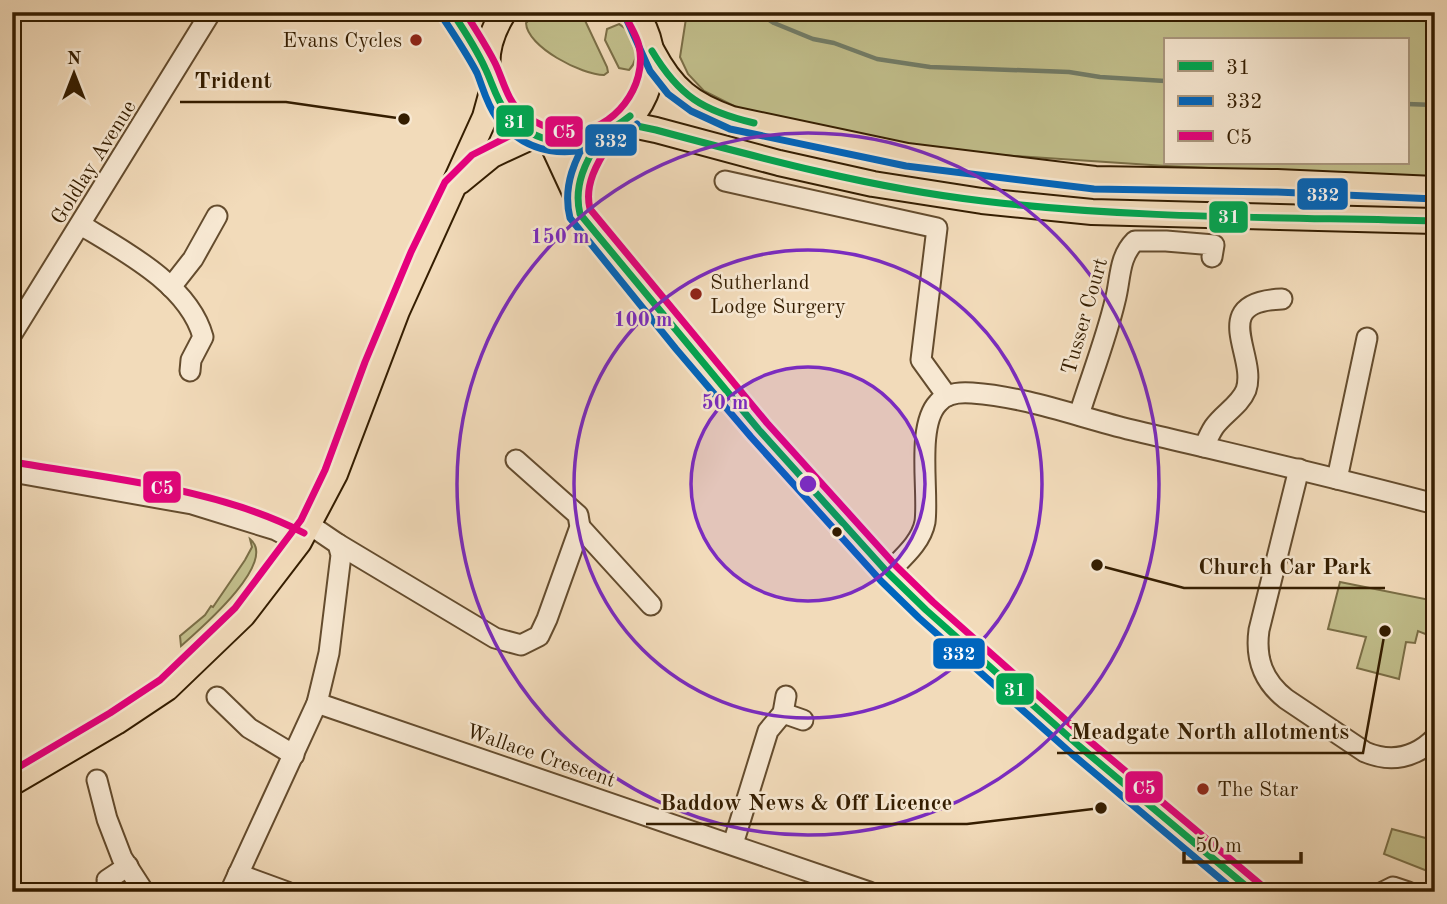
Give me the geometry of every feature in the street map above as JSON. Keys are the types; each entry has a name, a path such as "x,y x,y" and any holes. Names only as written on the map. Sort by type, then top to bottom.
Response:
{"main road":[{"path":"452,12 505,111 514,120 543,138 571,143 637,127 684,136 779,163 873,184 982,201 1092,212 1435,221"},
{"path":"12,783 116,722 167,688 243,615 304,533 335,474 407,289 485,117 491,83 489,50 492,36 504,12"},
{"path":"635,12 650,45 676,88 709,111 732,119 907,156 1095,178 1435,189"},
{"path":"576,195 583,172 610,132 639,106 645,93 652,65 650,45 657,12"},
{"path":"454,187 492,155 543,138"},
{"path":"543,138 576,195 580,215 684,342 802,479 888,573 1079,746 1253,892"}],"street":[{"name":"Goldlay Avenue","path":"12,334 211,12"},
{"path":"725,181 937,228 922,360 947,396"},
{"path":"171,287 193,259 218,216"},
{"path":"81,225 153,270 171,287 199,325 203,337 191,360 190,371"},
{"name":"Tusser Court","path":"1079,415 1116,299 1118,275 1126,250 1135,241 1196,243 1214,245 1212,257"},
{"path":"1204,447 1214,427 1246,390 1245,363 1239,333 1242,317 1252,305 1265,299 1282,299"},
{"path":"1337,479 1367,338"},
{"path":"888,573 914,545 925,522 928,424 931,412 938,402 947,396 972,393 1015,399 1435,504"},
{"path":"12,472 192,504 276,530 304,533 338,544 495,638 522,645 539,636 580,527 578,514 516,460"},
{"path":"1298,470 1259,630 1259,662 1266,678 1286,699 1375,757 1403,758 1415,753 1435,738"},
{"path":"580,527 651,605"},
{"path":"286,892 234,883 317,703 329,653 341,555 338,544"},
{"path":"217,697 249,728 294,755"},
{"name":"Wallace Crescent","path":"317,703 869,892"},
{"path":"733,844 768,731 784,704 803,720"},
{"path":"97,780 107,819 122,858 144,892"},
{"path":"107,880 128,866"},
{"path":"1383,892 1393,887 1408,892"}],"shaded area":[{"path":"536,12 581,12 608,72 604,75 594,74 570,65 545,50 529,32 526,23"},
{"path":"687,12 1435,12 1435,179 1166,166 956,152 754,116 704,91 688,74 680,57"},
{"path":"619,24 629,33 636,52 629,70 619,68 605,40 607,29"},
{"path":"250,539 256,550 254,563 246,579 218,611 181,646 180,636 213,607 245,560 252,547"},
{"path":"1340,582 1435,601 1433,637 1418,631 1415,643 1406,642 1399,679 1357,668 1366,637 1328,629"},
{"path":"1392,829 1433,840 1435,835 1435,874 1384,854"}],"waterway":[{"path":"757,12 774,23 813,39 834,43 877,59 930,67 1069,72 1164,81"},
{"path":"1408,104 1435,105"}],"transit line":[{"name":"31","path":"452,12 478,53 506,112 520,126 535,135 550,140 583,139 599,134 630,116"},
{"name":"C5","path":"465,12 492,56 509,97 518,109 528,118 546,127 572,132 601,124 625,104 633,91 640,61 638,42 626,17"},
{"name":"332","path":"443,18 477,73 497,118 512,133 529,144 546,150 583,150 620,136 637,124"},
{"name":"332","path":"626,18 650,71 668,94 691,111 730,129 906,166 1094,189 1277,192 1435,199"},
{"name":"31","path":"652,51 672,80 694,99 720,113 754,123"},
{"name":"C5","path":"12,771 160,680 235,608 301,520 325,470 365,362 411,252 445,182 472,155 531,125"},
{"name":"31","path":"618,127 637,126 859,180 983,201 1152,214 1435,221"},
{"name":"332","path":"592,131 580,151 569,184 570,218 676,349 881,581 919,618 1072,754 1236,892"},
{"name":"31","path":"601,137 582,174 578,193 580,214 759,430 888,573 926,610 1079,746 1253,892"},
{"name":"C5","path":"610,143 596,166 590,183 590,209 767,423 896,566 933,602 1086,738 1260,884"},
{"name":"C5","path":"14,462 199,495 236,505 304,533"}],"place":[{"name":"Evans Cycles","path":"416,40"},
{"name":"Trident","path":"404,119"},
{"name":"Sutherland Lodge Surgery","path":"696,294"},
{"name":"Church Car Park","path":"1097,565"},
{"name":"Meadgate North allotments","path":"1385,631"},
{"name":"The Star","path":"1203,789"},
{"name":"Baddow News & Off Licence","path":"1101,808"}]}
